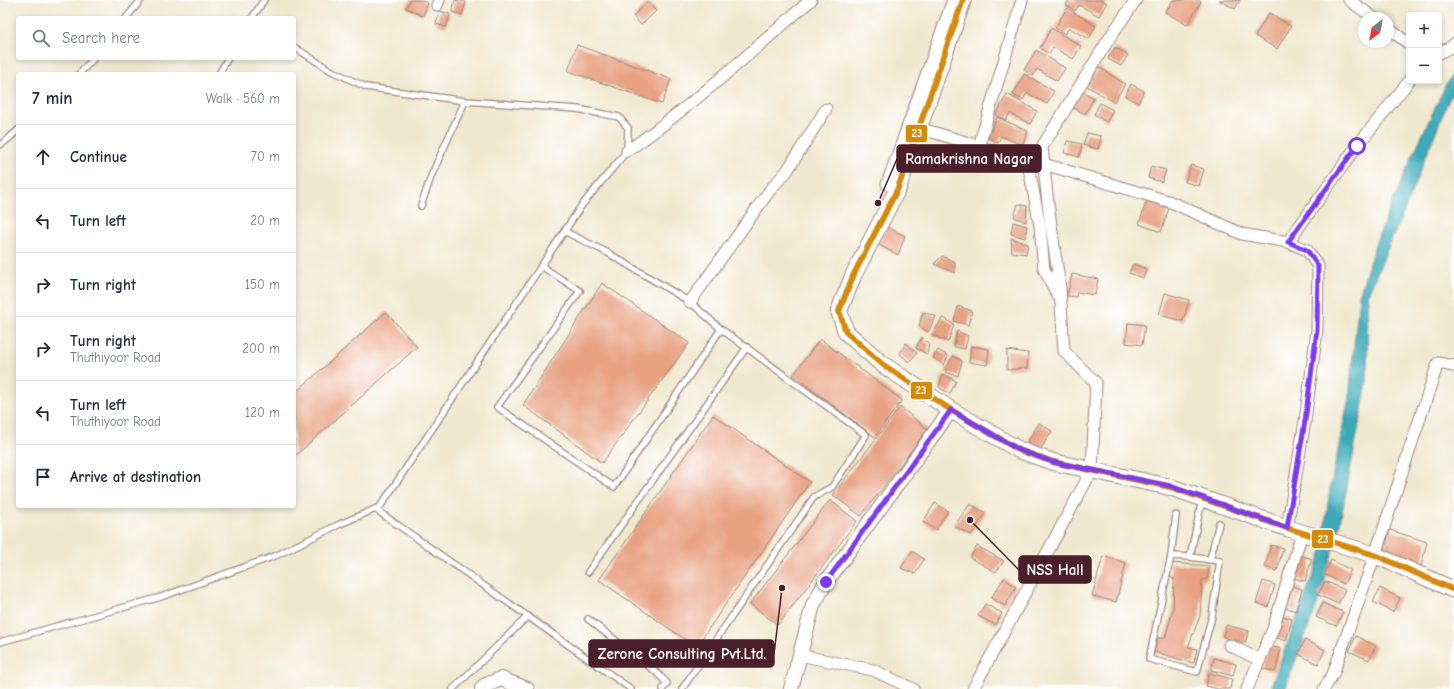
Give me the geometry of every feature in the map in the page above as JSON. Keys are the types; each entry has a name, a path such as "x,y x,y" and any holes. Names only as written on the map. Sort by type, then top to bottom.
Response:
{"main road":[{"path":"963,0 898,188 854,274 839,311 846,332 882,364 951,410 1019,450 1053,462 1170,486 1287,528 1375,555 1454,590"}],"street":[{"path":"627,151 658,129 749,54 811,0"},
{"path":"898,188 888,184 953,0"},
{"path":"979,146 1022,0"},
{"path":"973,689 1092,470 1096,383 1064,351 1062,304 1042,147 1112,34 1136,0"},
{"path":"1350,0 1366,12"},
{"path":"1394,33 1406,42"},
{"path":"1442,52 1450,48 1454,44"},
{"path":"1288,242 1357,146 1407,84"},
{"path":"690,302 770,190 787,171 826,109"},
{"path":"919,128 979,146 1028,163 1044,164 1172,202 1242,234 1288,242 1307,250 1318,266 1317,330 1305,421 1287,528"},
{"path":"1028,163 1040,226 1044,268 1062,304"},
{"path":"1324,689 1333,674 1375,555 1438,363 1454,366"},
{"path":"791,689 813,605 826,582 951,410"},
{"path":"1247,689 1272,629 1307,534"},
{"path":"1229,645 1260,660"},
{"path":"799,656 872,670 913,689"},
{"path":"482,689 501,679 527,689"}],"lane":[{"path":"128,16 140,0"},
{"path":"253,16 264,0"},
{"path":"0,642 161,597 275,556 340,524 380,507 582,205 627,151 628,128 619,118 577,109 465,101 366,87 330,70 296,48"},
{"path":"81,72 92,60"},
{"path":"220,72 227,60"},
{"path":"421,206 432,174 465,101"},
{"path":"0,145 16,132"},
{"path":"564,231 608,253 690,302 721,329 748,347 866,435 832,487 814,497 682,689"},
{"path":"541,266 580,291 497,408 614,487 721,329"},
{"path":"588,572 748,347"},
{"path":"1190,557 1203,498"},
{"path":"375,509 631,689"},
{"path":"1171,556 1220,561 1212,616 1197,672 1149,659 1171,556 1176,515"},
{"path":"1210,560 1218,523"},
{"path":"453,689 528,616"},
{"path":"588,619 655,671 667,683 663,689"}],"water":[{"path":"1454,72 1454,92 1449,99 1404,211 1368,294 1367,383 1339,528 1321,594 1285,689 1270,689 1321,554 1330,489 1349,397 1359,296 1375,244 1412,157 1446,84"}],"building":[{"path":"410,0 421,0 428,3 423,16 406,8"},
{"path":"455,0 466,2 462,15 452,12"},
{"path":"1069,0 1102,0 1107,3 1099,16 1079,5 1075,11 1066,5"},
{"path":"1173,0 1198,0 1201,2 1187,25 1165,12"},
{"path":"1219,0 1240,0 1235,9"},
{"path":"648,2 656,11 641,25 633,16"},
{"path":"1067,8 1096,26 1089,39 1069,28 1065,34 1055,28"},
{"path":"440,11 450,14 446,27 436,24"},
{"path":"1269,13 1291,26 1277,49 1255,36"},
{"path":"1051,28 1081,46 1073,59 1053,47 1049,54 1040,48"},
{"path":"577,45 671,79 662,104 568,71"},
{"path":"1115,47 1128,55 1121,66 1108,59"},
{"path":"1036,50 1065,68 1057,81 1037,69 1033,76 1024,70"},
{"path":"1099,67 1125,84 1114,102 1087,86"},
{"path":"1024,74 1054,91 1047,104 1027,93 1023,100 1013,95"},
{"path":"1131,84 1144,91 1138,103 1125,96"},
{"path":"1081,91 1094,98 1085,114 1072,107"},
{"path":"1007,94 1037,111 1030,124 1010,113 1006,120 996,115"},
{"path":"1100,103 1113,110 1107,122 1094,114"},
{"path":"997,117 1028,131 1022,145 1001,136 998,143 988,138"},
{"path":"1087,133 1101,136 1098,149 1083,145"},
{"path":"1067,141 1082,144 1079,157 1064,153"},
{"path":"1191,165 1204,169 1199,186 1185,182"},
{"path":"1151,166 1166,170 1162,182 1148,178"},
{"path":"1147,200 1169,208 1161,232 1139,224"},
{"path":"1018,204 1027,206 1026,222 1014,217"},
{"path":"1013,222 1027,226 1025,238 1011,234"},
{"path":"887,227 905,236 898,255 877,244"},
{"path":"1011,238 1028,244 1026,254 1012,252"},
{"path":"942,256 955,262 955,273 934,264"},
{"path":"1133,264 1147,269 1143,278 1129,273"},
{"path":"1072,274 1098,279 1095,295 1077,292 1076,297 1067,296"},
{"path":"602,283 689,343 602,463 523,405"},
{"path":"1165,293 1189,300 1183,321 1159,315"},
{"path":"958,306 972,311 968,325 954,321"},
{"path":"386,312 417,347 296,455 296,392"},
{"path":"923,312 936,316 928,332 919,326"},
{"path":"943,317 954,325 948,342 932,335"},
{"path":"1128,323 1145,325 1142,345 1126,343"},
{"path":"957,331 968,336 965,349 954,347"},
{"path":"922,337 929,344 927,354 916,348"},
{"path":"820,339 902,400 875,437 793,375"},
{"path":"906,343 917,353 909,362 900,354"},
{"path":"971,346 989,349 987,365 969,362"},
{"path":"938,350 948,356 944,365 933,358"},
{"path":"1007,350 1028,353 1027,368 1007,370"},
{"path":"953,356 962,361 958,376 945,372"},
{"path":"943,374 956,381 950,394 939,387"},
{"path":"900,407 928,429 861,516 833,495"},
{"path":"713,415 810,482 696,647 599,580"},
{"path":"1039,423 1052,431 1040,450 1027,442"},
{"path":"830,500 857,521 778,625 750,604"},
{"path":"935,503 948,511 936,530 923,522"},
{"path":"970,504 986,513 971,535 954,526"},
{"path":"1390,530 1427,542 1420,570 1384,552"},
{"path":"1271,545 1283,548 1277,571 1265,567"},
{"path":"977,546 1004,561 996,572 970,558"},
{"path":"912,551 924,559 915,574 901,568"},
{"path":"1300,555 1312,559 1305,581 1293,578"},
{"path":"1103,556 1126,563 1116,602 1092,596"},
{"path":"1331,560 1351,570 1344,584 1324,574"},
{"path":"1171,563 1209,566 1207,579 1202,580 1200,616 1188,647 1197,649 1194,663 1154,652 1158,638 1165,638 1173,609 1174,579 1170,577"},
{"path":"1004,578 1016,587 1005,606 991,598"},
{"path":"1263,581 1275,585 1268,607 1256,603"},
{"path":"1325,581 1345,590 1338,604 1318,595"},
{"path":"1290,585 1302,589 1296,611 1283,607"},
{"path":"1380,588 1400,598 1393,612 1373,602"},
{"path":"1323,603 1343,612 1336,626 1316,617"},
{"path":"985,604 1002,613 996,625 978,616"},
{"path":"1280,615 1292,619 1286,641 1274,637"},
{"path":"1226,625 1249,631 1245,643 1223,637"},
{"path":"1356,636 1376,646 1369,660 1349,651"},
{"path":"1305,640 1325,650 1318,664 1298,654"},
{"path":"1269,646 1281,649 1275,672 1262,668"},
{"path":"1214,658 1236,664 1233,676 1211,670"},
{"path":"1209,673 1232,679 1230,689 1218,689 1206,686"}],"transit line":[{"name":"23","path":"963,0 898,188 854,274 839,311 846,332 882,364 951,410 1019,450 1053,462 1170,487 1287,528 1375,555 1454,590"}],"place":[{"name":"Ramakrishna Nagar","path":"878,203"},
{"name":"NSS Hall","path":"970,520"},
{"name":"Zerone Consulting Pvt.Ltd.","path":"782,588"}],"route":[{"path":"826,582 951,410 1019,450 1053,462 1170,486 1287,528 1305,421 1317,330 1318,266 1307,250 1288,242 1357,146"}]}
